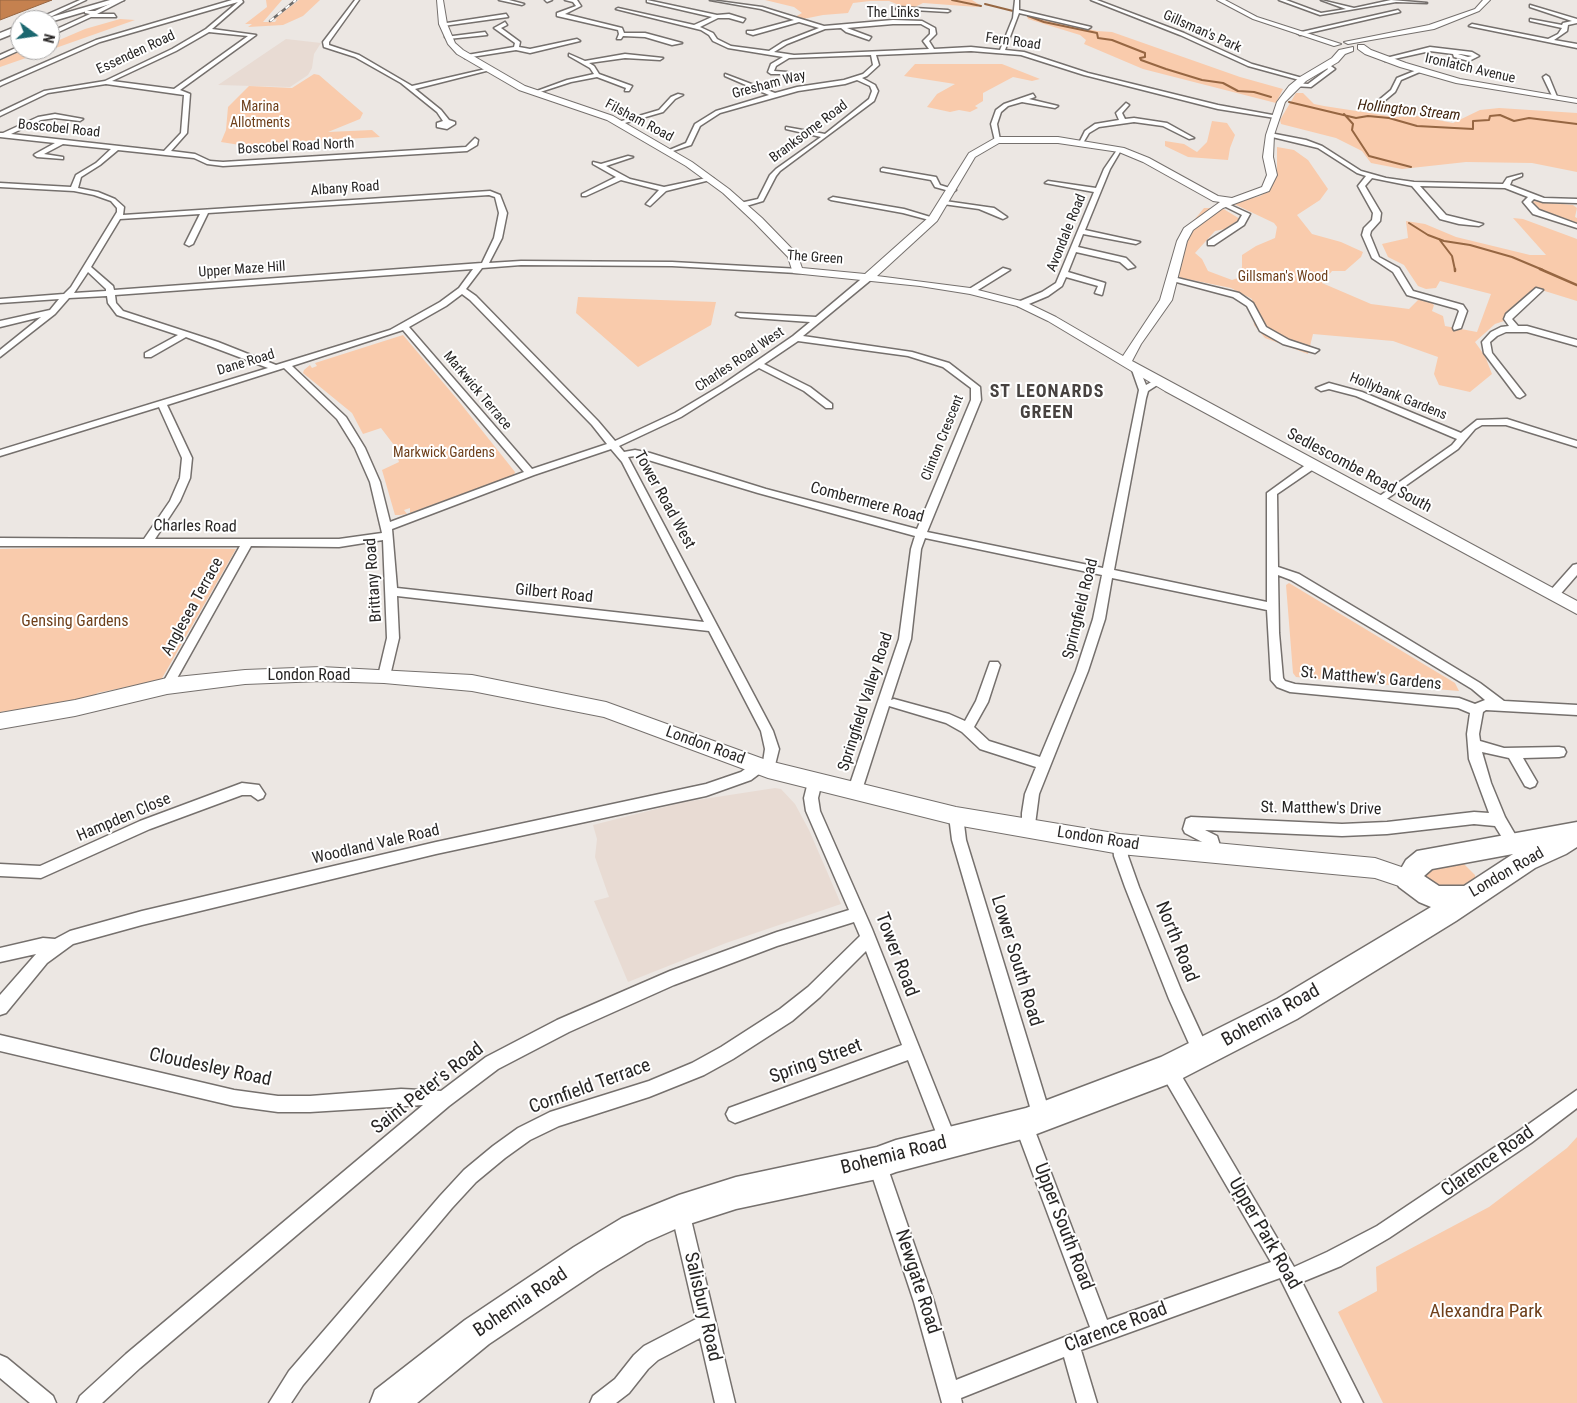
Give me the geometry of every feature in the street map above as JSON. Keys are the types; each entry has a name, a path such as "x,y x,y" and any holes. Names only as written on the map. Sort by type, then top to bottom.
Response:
{"highway":[{"path":"60,18 80,15 121,0"},
{"name":"London Road","path":"1519,852 1467,898 1439,898 1428,894 1408,879 1415,868 1426,859 1519,852 1577,833"},
{"path":"1408,879 1420,911 1414,930"},
{"name":"Bohemia Road","path":"388,1403 477,1332 586,1259 634,1230 680,1211 736,1192 877,1163 896,1156 1033,1120 1168,1069 1287,1009 1467,898"}],"main road":[{"name":"London Road","path":"0,721 76,708 167,686 245,677 284,675 384,676 472,684 606,710 764,767 815,782 855,790 956,816 1120,844 1216,856 1375,868 1408,879"}],"street":[{"path":"60,11 84,0"},
{"path":"80,15 93,14 121,0"},
{"path":"0,84 97,41 238,0"},
{"name":"Essenden Road","path":"0,114 46,92 106,82 174,50 208,30 241,2 238,0"},
{"path":"357,0 326,42 326,46 356,56 412,88 439,111 447,122"},
{"name":"Filsham Road","path":"440,0 443,24 448,37 456,48 467,57 488,70 536,93 618,122 711,179 743,205 793,256 797,271"},
{"path":"501,0 522,4"},
{"path":"551,17 579,6 575,1 567,0"},
{"path":"649,0 717,17 741,18"},
{"path":"712,0 762,8 824,28"},
{"path":"1002,51 1017,11 1017,0"},
{"name":"Gillsman's Park","path":"1093,0 1182,34 1250,65 1303,79"},
{"name":"Ironlatch Avenue","path":"1220,0 1249,15 1300,33 1351,46 1419,70 1484,87 1577,100"},
{"path":"1281,0 1320,14 1398,0 1425,4"},
{"path":"1323,0 1348,8"},
{"path":"1125,363 1135,344 1166,300 1182,241 1189,228 1223,203 1261,193 1270,184 1272,175 1268,157 1270,135 1281,102 1295,85 1351,46 1431,27 1477,10 1487,0"},
{"path":"1532,6 1577,21"},
{"path":"902,22 897,7 948,11"},
{"name":"Fern Road","path":"618,9 633,10 695,27 711,34 715,40 730,47 805,58 932,50 1022,53 1086,74 1218,107 1275,116"},
{"path":"1017,11 1088,27"},
{"path":"1300,33 1398,11"},
{"path":"559,14 615,27 620,29 621,36 645,35 670,44 679,43"},
{"path":"80,15 97,21 93,24"},
{"path":"60,28 80,15 114,16"},
{"path":"443,24 506,16"},
{"path":"695,27 717,17"},
{"path":"749,32 753,33 799,20"},
{"path":"1532,20 1564,27 1577,21"},
{"name":"The Links","path":"771,52 785,43 824,28 902,22 922,23 932,28 932,34 926,42 932,50"},
{"path":"505,24 497,28 518,43 516,48"},
{"path":"842,26 848,31 869,38"},
{"path":"1472,26 1577,46"},
{"path":"1548,41 1560,35 1565,30 1564,27"},
{"path":"1478,34 1488,29"},
{"path":"175,91 253,36 208,30"},
{"path":"448,37 483,33"},
{"path":"467,57 516,48 530,51 577,41"},
{"path":"1385,59 1430,50 1455,53"},
{"path":"858,78 872,71 876,65 873,53"},
{"path":"573,56 586,62 597,75"},
{"path":"586,62 625,56 655,58"},
{"path":"772,72 773,65 788,56"},
{"path":"1295,85 1309,86 1332,69 1326,65"},
{"path":"412,88 488,70"},
{"path":"1381,101 1394,88 1399,79 1419,70"},
{"path":"762,72 785,73"},
{"path":"536,93 568,81 597,75 631,87"},
{"path":"727,75 774,95"},
{"path":"1546,77 1556,98"},
{"name":"Gresham Way","path":"669,152 689,144 697,125 710,116 797,89 858,78"},
{"name":"Branksome Road","path":"743,205 761,200 773,175 778,170 826,136 875,95 872,85 858,78"},
{"path":"106,82 187,94 184,133 166,153"},
{"path":"618,122 660,111 673,98 680,95"},
{"path":"997,140 994,124 998,111 1006,105 1033,96"},
{"path":"1020,100 1054,105"},
{"path":"1122,120 1120,113 1126,104"},
{"path":"2,135 40,118 55,116 80,119"},
{"path":"1081,142 1090,128 1122,120 1159,122 1190,138"},
{"path":"788,128 826,136"},
{"name":"Boscobel Road","path":"2,135 115,149"},
{"path":"1270,135 1306,142 1320,147 1352,169 1369,177 1414,184 1506,186 1532,197 1555,202 1576,202"},
{"path":"869,277 934,219 953,190 972,155 997,140 1035,139 1081,142 1134,155 1246,214 1241,223 1211,243"},
{"name":"Boscobel Road North","path":"115,149 195,156 209,163 223,164 467,149 474,144 475,140"},
{"path":"60,158 37,155 62,142"},
{"path":"73,187 91,174 98,164 115,149"},
{"name":"Avondale Road","path":"1021,304 1045,294 1059,284 1075,250 1098,190 1117,152"},
{"path":"630,157 598,165 620,178 640,185 664,189 711,179"},
{"path":"883,170 934,178 938,186 953,190"},
{"path":"1506,186 1509,179 1520,175"},
{"path":"1369,177 1361,186 1377,213 1376,221 1367,230 1366,235 1371,250 1379,262 1400,274 1410,294 1460,307 1463,311 1457,328"},
{"path":"584,195 620,178"},
{"path":"1453,179 1459,184"},
{"path":"1048,183 1058,182 1098,190"},
{"path":"1414,184 1443,217 1459,222 1479,224"},
{"path":"0,354 52,312 74,288 120,217 120,207 113,200 73,187 49,192 2,189"},
{"path":"650,204 664,189"},
{"name":"Albany Road","path":"120,217 490,193 498,196 503,213 498,238 483,265"},
{"path":"1532,197 1527,202 1536,212 1577,226"},
{"path":"833,199 904,210 934,219"},
{"path":"945,203 979,207 991,210 1003,217"},
{"path":"189,244 206,210"},
{"path":"1082,232 1136,242"},
{"path":"1075,250 1129,262"},
{"name":"The Green","path":"483,265 616,262 797,271 869,277 970,291 1021,304 1052,319 1125,363"},
{"name":"Dane Road","path":"0,453 369,340 404,326 443,304 462,290 483,265"},
{"name":"Upper Maze Hill","path":"0,302 483,265"},
{"name":"Brittany Road","path":"87,267 110,288 112,303 120,313 281,367 345,423 375,482 387,532 392,591 393,638 384,676"},
{"path":"970,291 1006,270"},
{"path":"1065,274 1102,285 1099,293"},
{"name":"Charles Road West","path":"613,445 678,416 758,364 796,338 869,277"},
{"path":"1172,278 1218,289 1244,300 1250,305 1258,324 1272,336 1315,350"},
{"path":"1209,296 1218,289"},
{"name":"Tower Road West","path":"462,290 473,298 621,455 714,627 767,731 772,749 764,767"},
{"path":"1515,328 1508,319 1509,316 1539,290"},
{"path":"0,324 52,312"},
{"path":"740,315 817,320"},
{"name":"Markwick Terrace","path":"404,326 530,473"},
{"path":"1520,395 1488,353 1486,342 1494,334 1515,328 1538,330 1577,343"},
{"path":"148,355 184,335"},
{"name":"Clinton Crescent","path":"796,338 910,354 946,364 975,387 976,400 921,534"},
{"name":"Sedlescombe Road South","path":"1125,363 1311,466 1577,608"},
{"path":"758,364 792,380 818,402 829,406"},
{"path":"1136,370 1144,390 1157,382"},
{"name":"Hollybank Gardens","path":"1321,388 1329,386 1359,394 1464,438"},
{"name":"Springfield Road","path":"1029,828 1028,813 1032,794 1092,642 1108,573 1144,390"},
{"path":"147,542 175,501 185,478 186,458 162,404"},
{"path":"1378,502 1455,447 1472,427 1480,422 1507,422 1577,444"},
{"name":"Charles Road","path":"0,542 339,543 387,532 530,473 613,445"},
{"name":"Combermere Road","path":"621,455 635,453 647,455 762,492 921,534 1108,573"},
{"name":"St. Matthew's Gardens","path":"1311,466 1272,493 1276,676 1285,686 1294,689 1458,703 1476,710"},
{"name":"Springfield Valley Road","path":"855,790 905,639 916,548 921,534"},
{"name":"Anglesea Terrace","path":"167,686 247,543"},
{"name":"St. Matthew's Gardens","path":"1273,568 1295,577 1476,686 1502,707"},
{"path":"1553,595 1577,568"},
{"path":"1108,573 1273,607"},
{"name":"Gilbert Road","path":"392,591 714,627"},
{"path":"967,728 982,702 994,665"},
{"path":"894,704 945,717 967,728 985,745 1045,764"},
{"path":"1519,852 1499,820 1484,783 1474,745 1476,710 1483,705 1577,710"},
{"path":"1474,745 1496,752 1558,752"},
{"path":"1512,752 1530,782"},
{"name":"Woodland Vale Road","path":"0,955 43,945 56,946 70,938 142,918 537,825 706,790 746,776 764,767"},
{"name":"Tower Road","path":"815,782 811,798 813,810 868,938 948,1142"},
{"name":"Hampden Close","path":"0,870 42,872 145,826 242,789 254,789 258,794"},
{"name":"Lower South Road","path":"956,816 959,840 1033,1120"},
{"name":"St. Matthew's Drive","path":"1216,856 1212,840 1190,829 1191,822 1342,830 1388,828 1474,818 1499,820"},
{"name":"North Road","path":"1120,844 1121,856 1132,887 1175,994 1202,1053"},
{"name":"Saint Peter's Road","path":"87,1403 132,1361 444,1100 492,1064 563,1026 724,958 858,914"},
{"name":"Cornfield Terrace","path":"279,1403 296,1378 446,1202 470,1176 499,1152 524,1134 556,1118 649,1089 698,1069 728,1053 786,1015 868,938"},
{"path":"0,1008 42,958 56,946"},
{"name":"Cloudesley Road","path":"0,1043 251,1100 310,1104 408,1097 444,1100"},
{"name":"Spring Street","path":"735,1114 912,1050"},
{"name":"Upper Park Road","path":"1168,1069 1287,1273 1353,1403"},
{"name":"Clarence Road","path":"951,1397 1102,1332 1334,1259 1391,1226 1525,1137 1577,1098"},
{"name":"Upper South Road","path":"1033,1120 1102,1332"},
{"name":"Newgate Road","path":"877,1163 924,1302 951,1397"},
{"name":"Salisbury Road","path":"680,1211 725,1403"},
{"path":"600,1403 622,1386 641,1362 651,1353 707,1324"},
{"path":"1070,1346 1087,1403"},
{"path":"0,1365 46,1403"}],"shaded area":[{"path":"0,0 52,0 26,10 10,10 10,16 0,20"},
{"path":"286,39 321,43 314,54 312,68 308,75 290,87 218,85"},
{"path":"775,788 781,789 795,804 809,830 841,904 726,943 628,982 594,901 609,897 595,857 597,839 593,825 684,802"}],"green space":[{"path":"266,0 282,0 263,22 275,22 277,19 273,20 299,0 320,0 303,16 283,25 248,27 252,24 245,24 267,7"},
{"path":"765,0 972,0 980,5 977,7 923,3 915,7 904,7 889,1 870,1 853,3 848,13 803,19 795,17 802,13 794,7"},
{"path":"1026,14 1097,31 1112,32 1240,77 1283,89 1276,103 1143,69 1084,44 1086,40 1080,35 1028,19"},
{"path":"120,19 135,20 60,46 60,40 85,29"},
{"path":"10,54 10,60 20,60 0,67 0,59"},
{"path":"915,64 1002,64 1040,79 1032,81 1013,77 983,93 983,101 975,106 978,108 970,112 959,110 950,112 927,107 937,94 955,84 904,76"},
{"name":"Marina Allotments","path":"314,74 319,75 363,113 360,119 328,132 372,130 380,137 240,145 221,142 226,130 228,107 249,86 292,88"},
{"path":"1296,93 1303,93 1314,104 1324,106 1395,117 1417,116 1453,123 1480,110 1499,108 1577,113 1577,172 1532,163 1466,162 1402,169 1371,163 1362,151 1336,138 1281,124 1280,120"},
{"path":"1212,121 1227,123 1235,135 1228,160 1188,157 1165,146 1165,141 1184,144 1197,152 1207,142"},
{"name":"Gillsman's Wood","path":"1277,147 1294,150 1308,160 1328,189 1320,200 1297,215 1312,234 1341,242 1363,252 1361,257 1345,271 1332,271 1322,283 1371,304 1409,309 1419,299 1428,300 1434,305 1432,311 1443,316 1445,326 1477,332 1491,294 1440,281 1436,288 1426,289 1418,286 1404,265 1388,257 1382,244 1408,238 1406,221 1425,224 1456,237 1530,255 1546,255 1513,218 1523,219 1577,239 1577,301 1535,288 1505,313 1504,321 1495,324 1475,342 1485,356 1492,374 1470,392 1439,385 1434,374 1438,357 1393,341 1313,334 1308,354 1265,338 1254,325 1252,299 1231,288 1182,278 1173,273 1190,225 1204,208 1222,208 1240,219 1225,229 1215,231 1195,253 1202,259 1208,271 1232,280 1238,278 1242,267 1242,255 1256,246 1275,238 1277,227 1274,223 1232,203 1260,196 1270,190 1277,176"},
{"path":"1532,201 1573,205 1577,208 1575,217 1577,218 1577,224 1540,212 1531,204"},
{"path":"578,297 716,302 711,325 638,367 576,313"},
{"name":"Markwick Gardens","path":"403,335 515,472 514,475 410,513 410,508 404,510 407,514 395,515 382,470 399,462 398,459 400,457 394,445 381,428 363,434 352,413 303,373 310,365 312,368 317,366 315,363"},
{"name":"Gensing Gardens","path":"86,547 236,549 161,680 97,693 96,695 52,706 0,712 0,549"},
{"path":"1289,583 1455,683 1459,691 1296,677 1293,673 1286,585"},
{"path":"1458,861 1475,875 1475,882 1451,892 1440,892 1421,875 1426,870"},
{"name":"Alexandra Park","path":"1577,1137 1577,1403 1383,1403 1338,1312 1377,1291 1376,1267 1489,1207 1567,1148"}],"waterway":[{"name":"Hollington Stream","path":"952,0 981,6"},
{"name":"Hollington Stream","path":"985,4 1013,11"},
{"name":"Hollington Stream","path":"1028,16 1044,22 1097,33 1098,38 1112,40 1145,53 1145,57 1140,58 1141,60 1166,69 1202,80 1223,83 1238,91 1254,92 1271,97"},
{"name":"Hollington Stream","path":"1289,102 1345,115"},
{"name":"Hollington Stream","path":"1345,115 1356,118 1368,116 1389,118 1417,126 1473,129 1473,121 1489,120 1490,116 1500,115 1514,121 1529,118 1577,124"},
{"path":"1345,115 1353,124 1352,130 1369,156 1411,167"},
{"path":"1409,223 1428,235 1439,239"},
{"path":"1439,239 1470,245 1512,257 1543,270"},
{"path":"1439,239 1452,256 1455,270"},
{"path":"1540,269 1577,285"}],"railway":[{"path":"270,21 296,0"}],"district":[{"name":"ST LEONARDS GREEN","path":"1047,402"}]}
